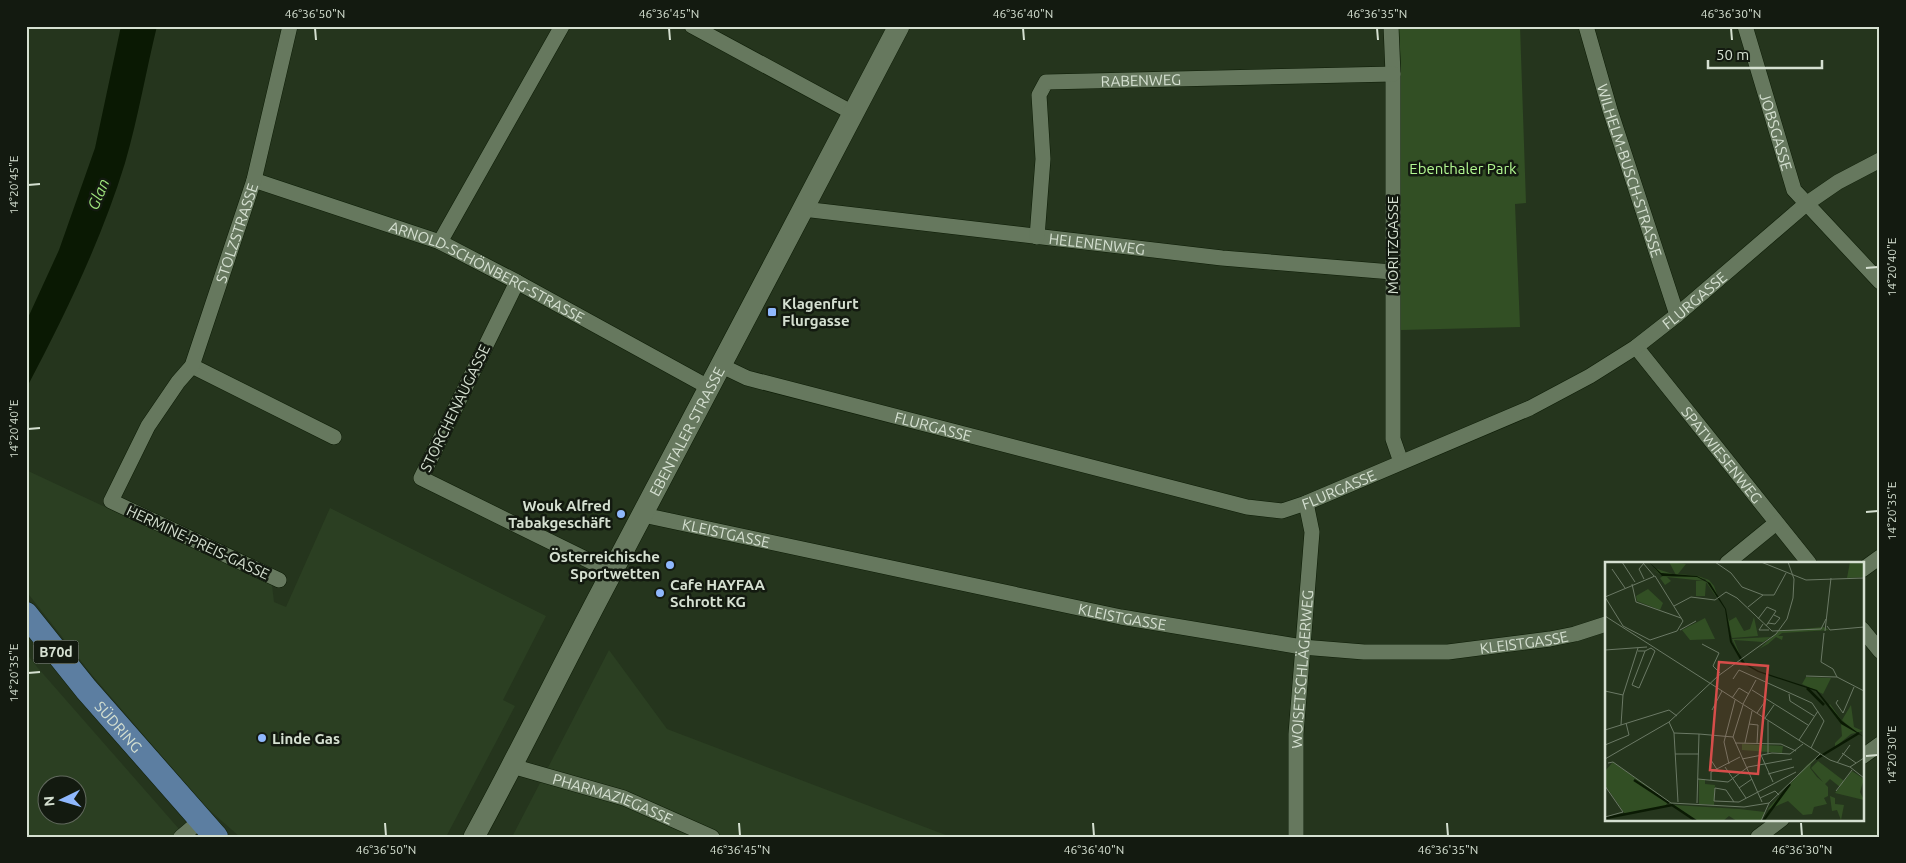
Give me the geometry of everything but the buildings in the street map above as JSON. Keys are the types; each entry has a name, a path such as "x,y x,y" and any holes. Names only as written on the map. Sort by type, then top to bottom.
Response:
{"main road":[{"name":"EBENTALER STRASSE","path":"474,837 899,26"},
{"name":"SÜDRING","path":"26,614 86,689 208,829"}],"street":[{"name":"STOLZSTRASSE","path":"148,426 178,382 192,366 254,180 290,26"},
{"path":"440,242 562,26"},
{"path":"692,26 853,113"},
{"name":"MORITZGASSE","path":"1391,26 1393,74 1393,439 1402,462"},
{"name":"WILHELM-BUSCH-STRASSE","path":"1586,26 1610,110 1677,315"},
{"name":"JOBSGASSE","path":"1745,26 1794,190 1880,282"},
{"name":"RABENWEG","path":"1037,237 1043,159 1040,95 1046,82 1393,74"},
{"name":"FLURGASSE","path":"722,366 747,378 1247,507 1282,511 1306,503 1530,408 1590,376 1636,346 1677,315 1806,204 1838,182 1880,160"},
{"name":"ARNOLD-SCHÖNBERG-STRASSE","path":"254,180 440,242 710,388"},
{"name":"HELENENWEG","path":"803,209 1222,258 1392,272"},
{"name":"STORCHENAUGASSE","path":"517,282 421,478 612,572"},
{"name":"SPATWIESENWEG","path":"1636,346 1808,562"},
{"path":"192,366 334,437"},
{"name":"HERMINE-PREIS-GASSE","path":"148,426 112,501 279,580"},
{"name":"WOISETSCHLÄGERWEG","path":"1296,837 1296,734 1312,532 1306,503"},
{"name":"KLEISTGASSE","path":"643,515 1121,617 1302,647 1364,652 1448,652 1550,640 1605,624"},
{"path":"1728,562 1776,523"},
{"path":"1864,569 1880,557"},
{"path":"1864,631 1880,651"},
{"path":"1864,756 1880,744"},
{"name":"PHARMAZIEGASSE","path":"512,766 624,798 712,837"},
{"path":"1758,837 1781,820"},
{"path":"181,837 208,829"}],"shaded area":[{"path":"26,470 272,585 274,602 286,607 330,508 546,616 503,700 515,706 446,837 240,837 207,808 92,675 26,591"},
{"path":"609,650 667,729 951,837 512,837"},
{"path":"26,653 37,667 186,837 26,837"}],"green space":[{"name":"Ebenthaler Park","path":"1399,26 1520,26 1526,203 1515,204 1520,327 1401,330 1401,68"}],"water":[{"name":"Glan","path":"121,26 157,26 130,146 105,221 93,250 68,306 26,389 26,322 59,250 95,148"}],"place":[{"name":"Klagenfurt Flurgasse","path":"772,312"},
{"name":"Wouk Alfred Tabakgeschäft","path":"621,514"},
{"name":"Österreichische Sportwetten","path":"670,565"},
{"name":"Cafe HAYFAA Schrott KG","path":"660,593"},
{"name":"Linde Gas","path":"262,738"}]}
